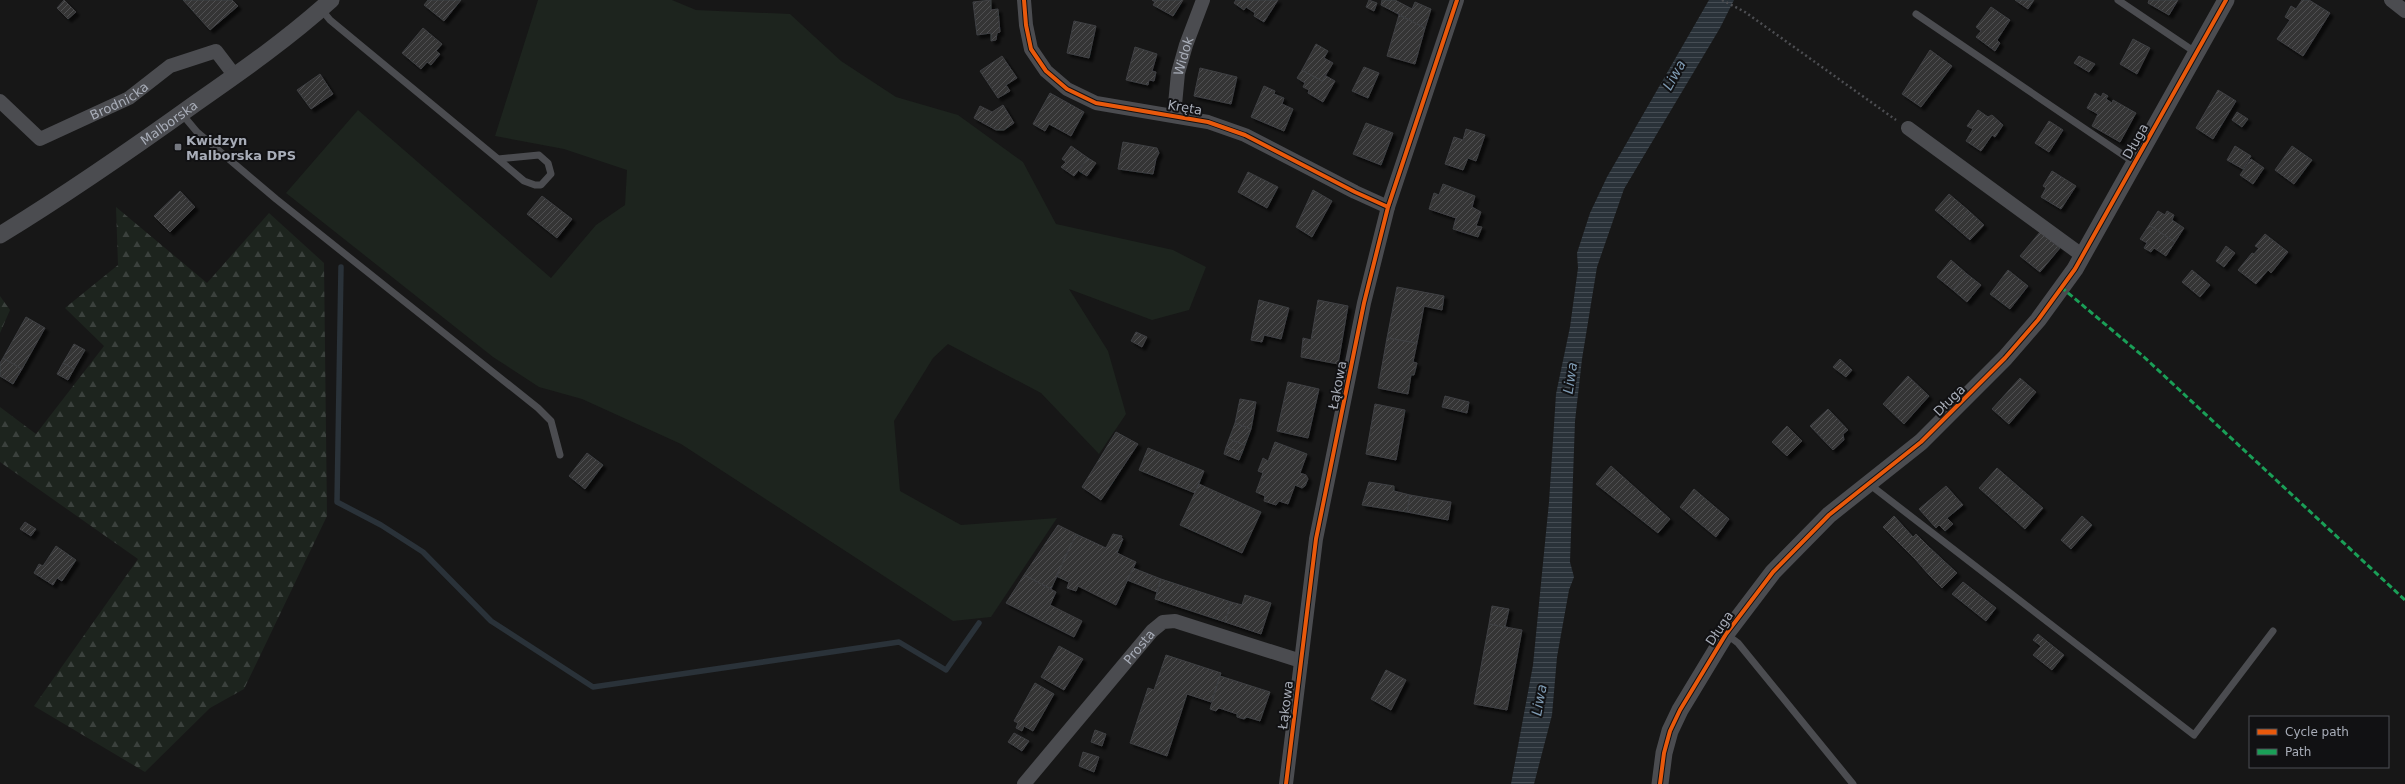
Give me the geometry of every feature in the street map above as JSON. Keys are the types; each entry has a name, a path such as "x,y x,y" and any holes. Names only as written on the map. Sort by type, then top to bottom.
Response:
{"street":[{"name":"Kręta","path":"1024,0 1026,25 1031,49 1046,71 1067,89 1096,103 1174,115 1208,122 1245,135 1354,192 1388,207"},
{"name":"Widok","path":"1174,115 1178,73 1186,45 1203,0"},
{"name":"Łąkowa","path":"1286,784 1316,539 1364,303 1388,207 1457,0"},
{"name":"Długa","path":"1660,784 1664,753 1670,731 1695,683 1726,634 1773,572 1829,515 1921,442 2005,358 2038,320 2083,256 2195,52 2226,0"},
{"path":"2391,0 2405,11"},
{"name":"Malborska","path":"0,235 50,205 182,114 235,76 326,4"},
{"name":"Brodnicka","path":"0,101 40,139 129,98 170,66 216,51 235,76"},
{"path":"1908,128 2083,256"},
{"name":"Prosta","path":"1024,784 1152,631 1163,622 1175,621 1301,661"}],"lane":[{"path":"2118,0 2195,52"},
{"path":"326,4 330,20 524,181 535,186 545,182 551,174 548,164 539,155 498,159"},
{"path":"1916,14 2135,163"},
{"path":"182,114 197,132 276,199 538,408 551,421 560,455"},
{"path":"1869,484 2194,734 2273,631"},
{"path":"1726,634 1738,643 1853,784"}],"path":[{"path":"1722,0 1745,12 1908,128"}],"green space":[{"path":"538,0 672,0 696,10 790,14 841,61 896,97 958,115 1023,162 1056,224 1173,250 1206,267 1189,310 1152,320 1069,289 1108,351 1126,414 1099,454 1041,393 948,344 933,358 894,421 900,491 961,525 1057,518 991,617 953,621 681,444 582,399 539,387 493,357 286,193 358,110 551,278 596,225 625,205 627,170 564,149 495,136"},
{"path":"116,207 207,283 269,213 324,263 327,516 244,689 210,708 145,772 34,706 138,559 0,462 0,407 36,434 104,346 65,308 118,265"},
{"path":"0,296 10,310 0,333"}],"water":[{"name":"Liwa","path":"1709,0 1734,0 1720,28 1624,189 1597,267 1582,359 1575,421 1570,562 1574,577 1569,590 1557,657 1552,715 1534,784 1511,784 1533,665 1549,502 1556,394 1570,327 1578,268 1577,253 1590,213 1607,177"}],"building":[{"path":"64,0 76,12 68,19 57,8"},
{"path":"183,0 232,0 238,6 210,30"},
{"path":"428,0 461,0 444,21 424,5"},
{"path":"991,0 991,10 998,9 1000,32 997,33 996,40 991,41 991,33 977,35 973,2"},
{"path":"1152,0 1183,0 1173,16 1153,5 1155,2"},
{"path":"1236,0 1278,0 1264,22 1254,16 1255,13 1246,7 1244,10 1234,3"},
{"path":"1369,0 1377,3 1374,11 1366,7"},
{"path":"1382,0 1395,0 1412,9 1415,2 1431,9 1425,28 1381,5"},
{"path":"2015,0 2034,0 2028,9"},
{"path":"2149,0 2178,0 2169,15 2148,3"},
{"path":"2302,0 2309,0 2330,13 2303,56 2277,39 2290,20 2285,17 2291,6 2296,9"},
{"path":"1991,7 2010,20 1997,40 2000,43 1995,51 1976,37 1981,31 1976,27"},
{"path":"1399,15 1425,28 1415,64 1387,56"},
{"path":"1074,21 1096,26 1089,58 1067,53"},
{"path":"423,28 442,44 436,51 440,54 431,65 427,62 421,69 402,53"},
{"path":"2133,39 2150,48 2137,74 2120,64"},
{"path":"1316,44 1328,51 1324,58 1333,63 1322,81 1302,70"},
{"path":"1135,47 1157,54 1152,71 1156,72 1154,81 1149,80 1148,85 1126,80"},
{"path":"1930,50 1952,66 1921,107 1902,94"},
{"path":"1002,56 1017,78 1006,85 1010,91 998,98 980,71"},
{"path":"2079,56 2095,64 2089,72 2074,63"},
{"path":"1364,67 1379,73 1368,98 1352,91"},
{"path":"1200,68 1237,77 1231,104 1194,96"},
{"path":"1302,70 1322,81 1326,76 1335,81 1323,102 1308,93 1309,90 1303,87 1305,83 1297,78"},
{"path":"320,74 333,94 311,109 297,90"},
{"path":"1264,86 1275,91 1274,94 1284,98 1282,104 1293,109 1284,131 1251,117"},
{"path":"2218,90 2236,101 2213,139 2196,128"},
{"path":"1050,93 1084,112 1071,136 1049,124 1045,131 1033,124"},
{"path":"2095,93 2101,97 2103,93 2108,96 2106,99 2112,103 2113,100 2136,113 2120,142 2092,126 2098,114 2087,108"},
{"path":"1003,105 1014,123 1004,130 996,130 974,118 980,106 992,112"},
{"path":"1978,110 1988,117 1992,115 2003,125 1995,137 1992,135 1981,151 1966,141 1973,129 1967,126"},
{"path":"2237,112 2248,119 2242,127 2232,120"},
{"path":"2049,121 2063,130 2049,152 2035,143"},
{"path":"1366,123 1393,133 1381,165 1353,154"},
{"path":"1466,129 1485,135 1476,161 1468,158 1463,170 1445,164 1454,137 1463,140"},
{"path":"1123,142 1157,148 1159,153 1156,159 1153,174 1118,169"},
{"path":"1071,146 1088,158 1074,176 1061,167 1066,162 1062,159"},
{"path":"2235,146 2251,156 2243,169 2227,160"},
{"path":"2292,146 2312,160 2294,184 2275,170"},
{"path":"1088,158 1096,163 1087,176 1079,171"},
{"path":"2251,159 2264,168 2253,184 2240,175"},
{"path":"2052,171 2076,186 2061,209 2041,197 2046,188 2043,186"},
{"path":"1248,172 1278,187 1267,208 1238,192"},
{"path":"1443,184 1475,196 1472,207 1481,212 1476,226 1482,227 1478,237 1453,229 1456,218 1429,209 1434,193 1439,195"},
{"path":"1313,190 1332,201 1312,237 1296,227"},
{"path":"180,191 195,207 170,232 154,216"},
{"path":"1949,194 1969,211 1955,227 1935,210"},
{"path":"542,196 572,219 557,238 527,214"},
{"path":"1969,211 1984,225 1970,240 1955,227"},
{"path":"2158,211 2165,215 2167,211 2174,215 2172,220 2184,228 2175,242 2149,225"},
{"path":"2149,225 2175,242 2166,256 2154,248 2151,252 2144,248 2147,243 2140,239"},
{"path":"2040,232 2060,248 2040,272 2020,256"},
{"path":"2265,234 2288,252 2271,273 2268,270 2256,284 2238,270 2252,253 2254,254 2259,248 2255,246"},
{"path":"2226,246 2235,253 2224,267 2216,261"},
{"path":"1951,260 1967,274 1953,290 1937,277"},
{"path":"2008,270 2028,286 2010,309 1990,294"},
{"path":"2192,270 2210,285 2200,297 2182,282"},
{"path":"1967,274 1981,285 1967,302 1953,290"},
{"path":"1397,287 1444,296 1442,310 1424,306 1417,343 1387,338"},
{"path":"1259,300 1289,308 1281,339 1264,335 1262,342 1251,340"},
{"path":"1318,300 1348,306 1338,364 1301,357 1303,338 1311,340"},
{"path":"26,317 45,328 22,369 3,358"},
{"path":"1136,332 1147,337 1142,347 1131,341"},
{"path":"1387,338 1417,343 1413,362 1417,363 1414,375 1411,375 1408,394 1378,388"},
{"path":"74,344 85,350 74,369 63,363"},
{"path":"3,358 22,369 13,384 0,376 0,363"},
{"path":"1840,359 1852,370 1846,377 1833,367"},
{"path":"63,363 74,369 68,380 57,374"},
{"path":"1908,376 1929,396 1904,424 1883,404"},
{"path":"2020,378 2036,392 2009,424 1992,409"},
{"path":"1288,382 1319,389 1308,438 1277,431"},
{"path":"1445,396 1469,402 1467,413 1442,407"},
{"path":"1240,399 1256,402 1251,429 1235,423"},
{"path":"1375,404 1405,410 1396,460 1366,454"},
{"path":"1828,409 1848,430 1843,434 1844,440 1833,450 1810,426"},
{"path":"1235,423 1251,429 1245,445 1229,439"},
{"path":"1787,426 1802,441 1787,456 1772,442"},
{"path":"1116,432 1138,444 1101,500 1082,487"},
{"path":"1229,439 1245,445 1242,453 1226,447"},
{"path":"1275,442 1307,454 1300,473 1306,475 1308,479 1305,486 1302,488 1295,485 1288,504 1279,501 1276,505 1264,501 1265,496 1256,492 1263,473 1258,471 1263,458 1268,461"},
{"path":"1226,447 1242,453 1239,460 1224,454"},
{"path":"1148,448 1204,471 1195,493 1139,470"},
{"path":"587,453 603,465 585,489 569,476"},
{"path":"1611,466 1670,519 1658,533 1596,484"},
{"path":"1997,468 2043,508 2025,529 1979,488"},
{"path":"1369,482 1394,486 1394,491 1410,495 1407,512 1362,505"},
{"path":"1199,484 1261,512 1242,553 1180,525"},
{"path":"1946,486 1963,505 1947,518 1953,524 1945,531 1939,525 1936,528 1919,509"},
{"path":"1694,489 1729,519 1716,537 1680,507"},
{"path":"1410,495 1451,502 1448,520 1407,512"},
{"path":"1894,516 1913,537 1916,534 1929,547 1916,560 1883,527"},
{"path":"2082,516 2092,525 2071,549 2061,540"},
{"path":"25,522 36,529 31,536 20,529"},
{"path":"1058,525 1076,534 1051,589 1024,575"},
{"path":"1076,534 1106,548 1113,534 1122,536 1121,538 1123,539 1117,553 1136,562 1116,605 1078,586 1076,591 1067,588 1069,582 1056,576"},
{"path":"56,546 76,560 62,581 57,578 53,585 34,573 39,564 43,566"},
{"path":"1929,547 1944,561 1929,575 1916,560"},
{"path":"1944,561 1957,573 1942,588 1929,575"},
{"path":"1133,568 1161,579 1157,592 1127,580"},
{"path":"1024,575 1056,592 1050,605 1082,621 1074,637 1006,603"},
{"path":"1161,579 1231,602 1225,622 1155,599"},
{"path":"1963,582 1996,608 1986,621 1952,594"},
{"path":"1245,595 1271,603 1261,634 1225,622 1231,602 1242,605"},
{"path":"1492,606 1509,609 1505,627 1489,624"},
{"path":"1489,624 1522,630 1507,710 1474,704"},
{"path":"2038,634 2064,655 2052,670 2033,655 2041,646 2033,640"},
{"path":"1059,646 1083,659 1064,690 1041,677"},
{"path":"1166,655 1221,673 1211,702 1187,694 1167,756 1130,743 1148,688 1154,690"},
{"path":"1386,670 1406,680 1391,710 1371,699"},
{"path":"1220,676 1270,692 1260,721 1247,717 1244,719 1237,717 1237,714 1219,708 1216,711 1210,709"},
{"path":"1035,683 1054,694 1033,731 1024,726 1022,731 1016,728 1018,723 1014,721"},
{"path":"1095,730 1106,734 1102,746 1091,742"},
{"path":"1014,733 1029,741 1022,751 1008,742"},
{"path":"1083,752 1099,757 1094,772 1079,766"}],"waterway":[{"path":"341,267 337,502 381,525 423,552 491,621 593,687 899,642 946,670 979,623"}],"marked path":[{"path":"2061,287 2144,357 2405,600"}],"cycle path":[{"path":"1024,0 1026,25 1031,49 1046,71 1067,89 1096,103 1208,122 1245,135 1355,192 1388,207"},
{"path":"1286,784 1316,539 1364,303 1388,207 1457,0"},
{"path":"1660,784 1664,753 1670,731 1680,710 1726,634 1773,572 1829,515 1921,442 2005,358 2038,320 2075,269 2226,0"}],"place":[{"name":"Kwidzyn Malborska DPS","path":"178,147"}]}
